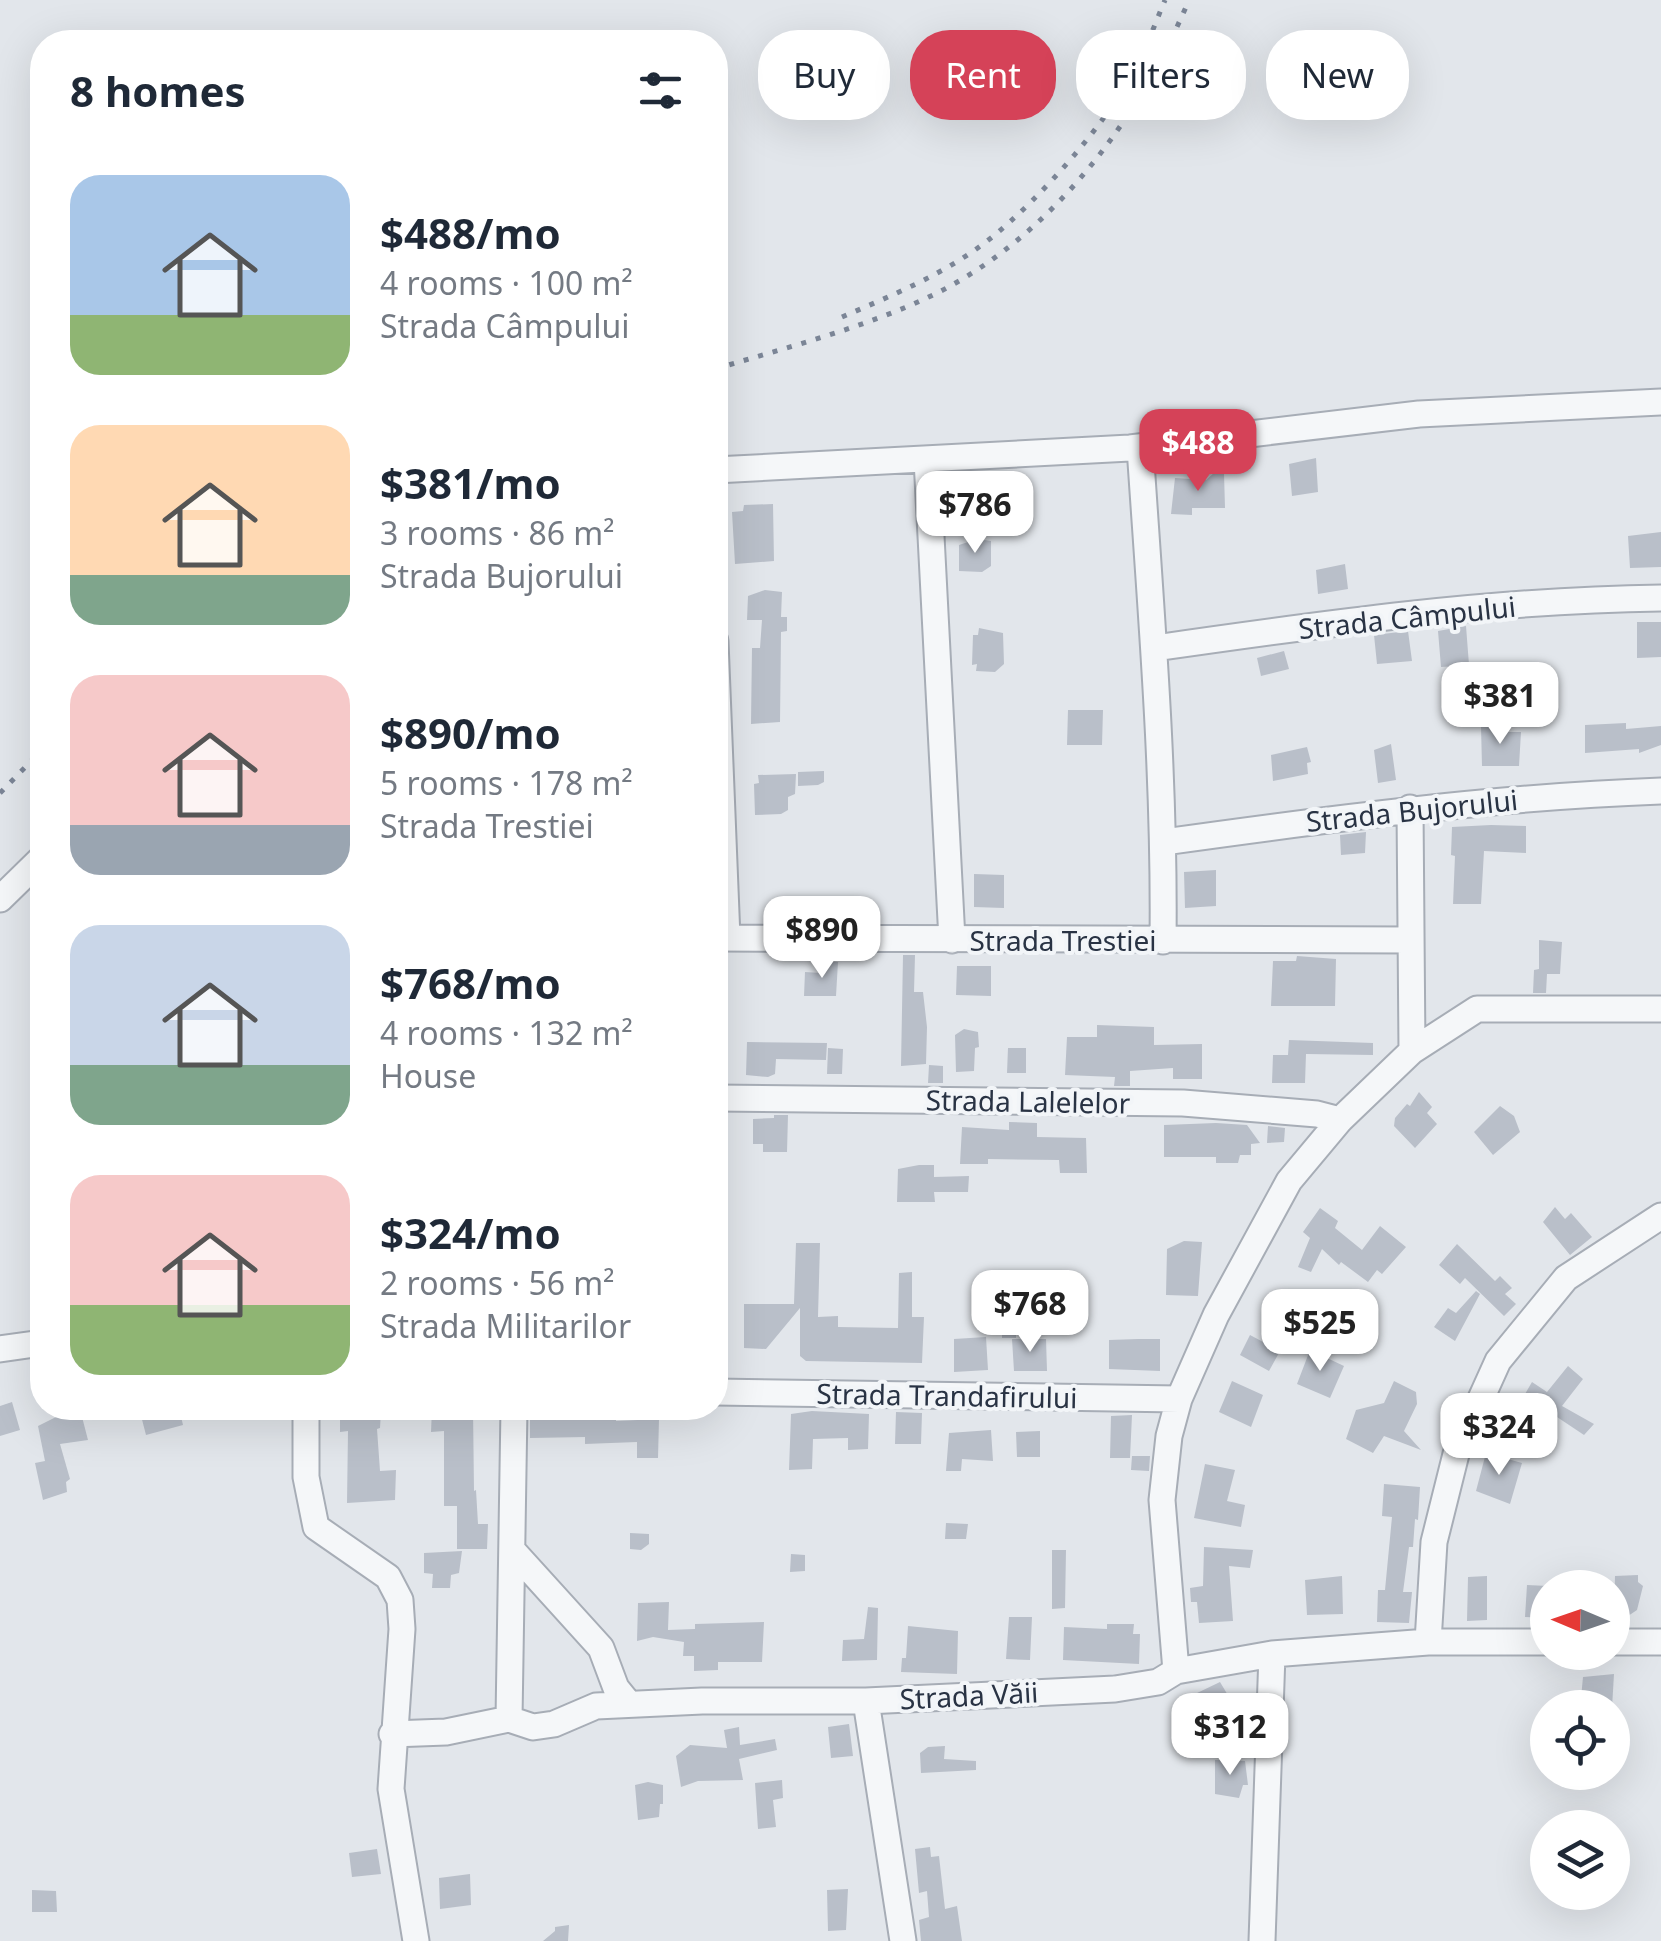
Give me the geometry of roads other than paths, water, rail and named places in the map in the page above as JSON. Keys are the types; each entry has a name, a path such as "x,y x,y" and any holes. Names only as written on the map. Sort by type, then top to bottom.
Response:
{"street":[{"path":"728,469 1140,447 1419,414 1661,402"},
{"path":"1140,447 1155,648 1164,842 1163,942"},
{"path":"927,459 952,940"},
{"name":"Strada Câmpului","path":"1155,648 1320,624 1608,598 1661,598"},
{"name":"Strada Bujorului","path":"1164,842 1410,808 1577,794 1661,792"},
{"path":"1410,808 1412,1051"},
{"path":"0,899 30,870"},
{"name":"Strada Trestiei","path":"728,938 1411,940"},
{"path":"1176,1671 1162,1500 1169,1436 1180,1399 1216,1316 1288,1181 1340,1120 1412,1051 1477,1009 1661,1009"},
{"name":"Strada Lalelelor","path":"728,1098 1184,1103 1317,1114 1340,1120"},
{"path":"1428,1642 1434,1542 1456,1454 1498,1361 1566,1278 1661,1216"},
{"path":"0,1349 30,1345"},
{"name":"Strada Trandafirului","path":"728,1392 1180,1399"},
{"path":"306,1420 306,1477 316,1527 388,1577 400,1600 402,1630 391,1788 416,1941"},
{"path":"509,1719 514,1420"},
{"path":"513,1551 600,1648 616,1688 629,1704"},
{"name":"Strada Văii","path":"392,1734 446,1732 509,1719 533,1727 554,1724 596,1706 702,1700 866,1701 1115,1689 1158,1682 1176,1671 1272,1654 1428,1642 1530,1642"},
{"path":"1630,1642 1661,1642"},
{"path":"1262,1941 1272,1654"},
{"path":"866,1701 903,1941"}],"railway":[{"path":"842,317 956,262 991,238 1032,201 1075,155 1113,105 1141,57 1165,0"},
{"path":"728,365 907,307 976,270 1016,241 1087,170 1117,131 1168,45 1189,0"},
{"path":"0,793 30,762"}]}
